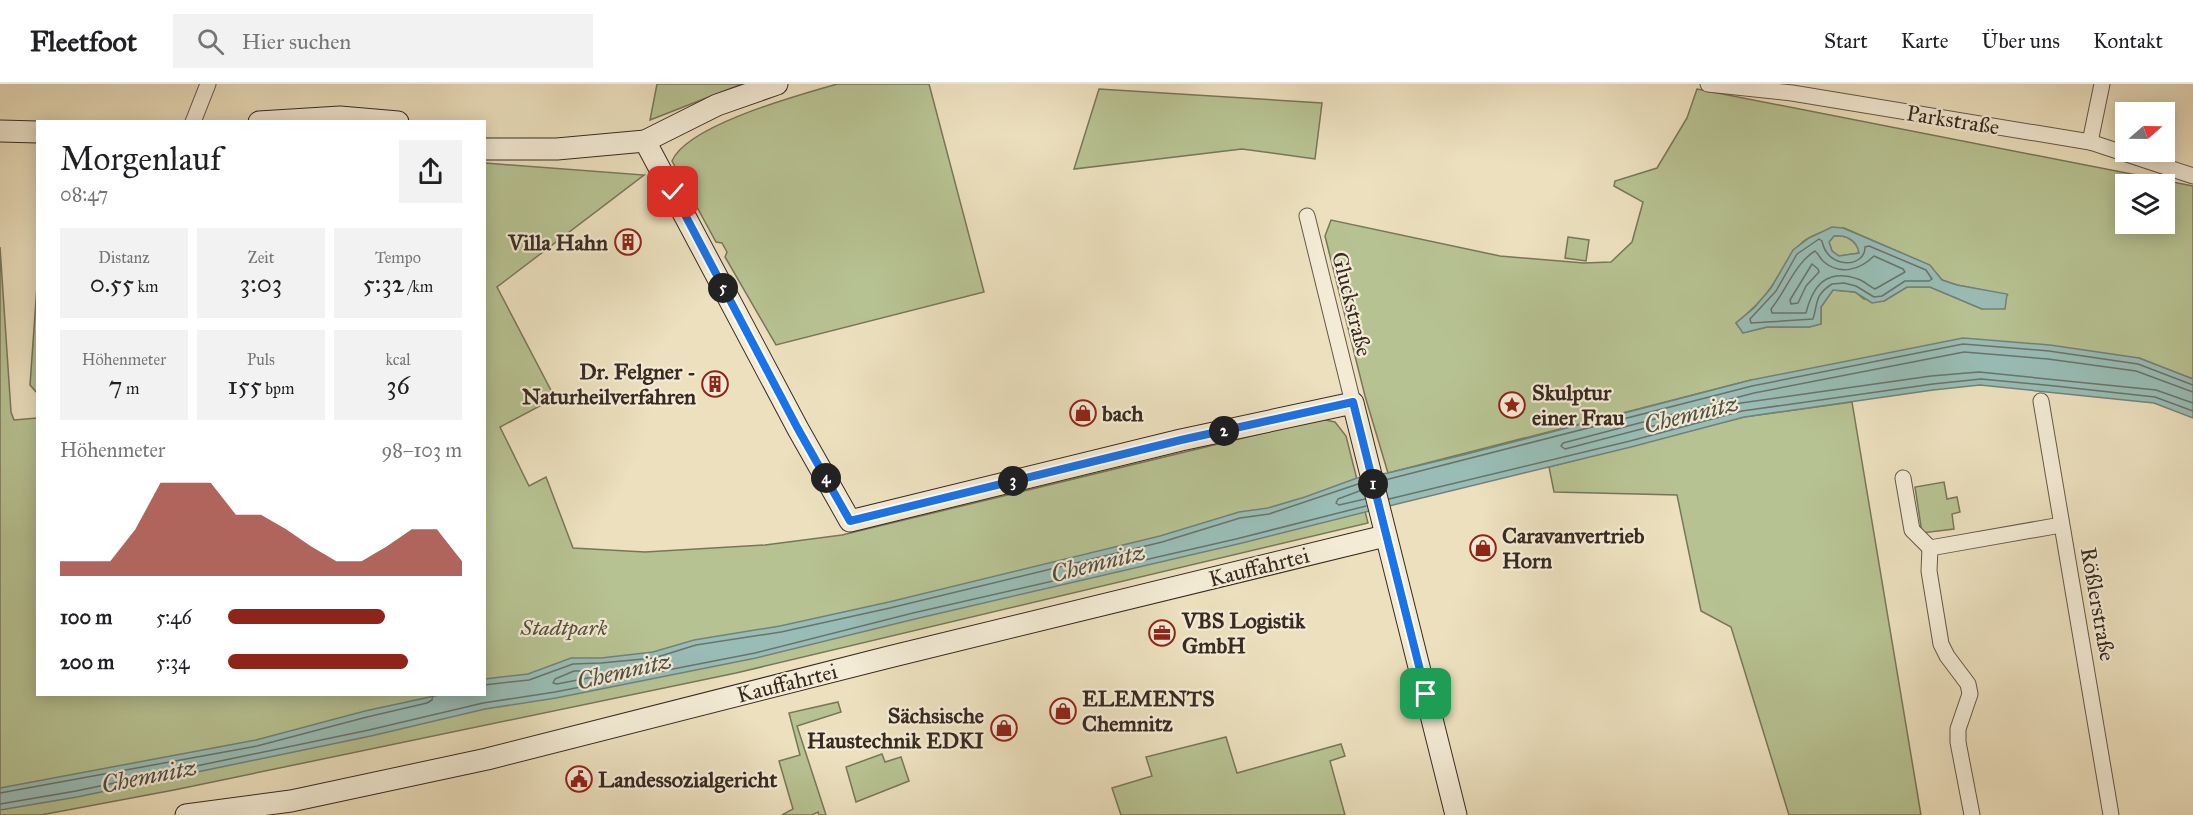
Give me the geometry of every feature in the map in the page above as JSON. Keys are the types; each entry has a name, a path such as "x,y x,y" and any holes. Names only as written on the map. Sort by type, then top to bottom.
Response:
{"street":[{"path":"194,120 208,84"},
{"path":"486,149 557,149 645,141 717,105 777,84"},
{"name":"Parkstraße","path":"1708,84 1792,93 2090,142 2193,176"},
{"path":"2090,142 2102,84"},
{"path":"291,120 340,117 375,120"},
{"path":"0,131 36,132"},
{"path":"645,141 850,521 1181,440 1353,402 1456,815"},
{"name":"Gluckstraße","path":"1307,216 1353,402"},
{"name":"Rößlerstraße","path":"2041,401 2111,815"},
{"path":"1903,477 1912,530 1930,548 1929,571 1941,644 1968,684 1970,694 1958,729 1958,742 1972,815"},
{"path":"1930,548 2061,525"},
{"name":"Kauffahrtei","path":"186,815 291,801 487,759 877,660 1385,536"}],"green space":[{"path":"657,84 742,84 650,120"},
{"path":"837,84 929,84 984,292 776,345 725,257 727,252 722,243 716,242 672,161 682,148 699,135 721,124 772,104"},
{"path":"1099,89 1322,103 1315,159 1242,149 1074,169"},
{"path":"1697,89 2132,174 2115,174 2115,234 2175,234 2175,182 2193,186 2193,379 2139,358 1751,380 1388,473 1365,396 1325,236 1331,220 1500,256 1584,263 1611,262 1632,242 1643,202 1614,186 1615,181 1657,168 1687,118","holes":["1844,228 1929,265 1942,280 2007,295 1982,309 1930,287 1907,287 1884,301 1864,299 1855,292 1833,290 1821,307 1821,324 1809,327 1767,327 1743,333 1736,323 1764,297 1792,253 1806,239 1828,231"]},
{"name":"Stadtpark","path":"486,163 644,175 497,287 555,398 500,427 529,486 546,477 573,548 645,552 765,545 842,535 1321,419 1335,422 1346,436 1368,523 736,673 174,790 41,815 0,815 0,247 11,412 14,420 36,418 36,696 486,696"},
{"path":"1834,236 1850,239 1859,248 1860,253 1839,256 1832,251 1829,242"},
{"path":"1568,237 1589,240 1586,261 1565,258"},
{"path":"36,300 36,392 30,385"},
{"path":"1852,402 1921,815 1789,815 1731,627 1701,611 1677,495 1554,492 1549,467 1744,417"},
{"path":"1944,482 1947,499 1957,497 1960,512 1952,514 1954,529 1922,533 1915,487"},
{"path":"838,702 841,712 797,726 826,815 819,815 818,812 812,815 782,815 793,809 779,761 800,755 789,713"},
{"path":"1226,737 1237,773 1341,744 1345,756 1330,761 1345,815 1121,815 1112,788 1152,776 1146,757"},
{"path":"882,754 885,762 901,757 909,781 856,802 846,767"}],"water":[{"path":"1832,227 1843,228 1930,265 1942,280 2007,294 2005,309 1982,309 1930,287 1907,287 1884,301 1872,303 1855,292 1833,290 1821,307 1821,324 1809,327 1767,327 1743,333 1736,323 1754,308 1771,288 1793,250 1809,238","holes":["1834,236 1853,242 1859,253 1839,256 1832,251 1829,242"]},
{"name":"Chemnitz","path":"1963,338 2050,345 2139,358 2193,379 2193,418 2154,403 1980,385 1744,417 1238,544 756,658 556,698 485,709 371,736 77,797 0,810 0,788 256,740 365,711 434,696 486,696 486,679 528,674 571,658 601,658 653,652 694,640 780,626 889,602 1160,536 1239,512 1268,508 1357,478 1467,454 1751,380"}],"place":[{"name":"Villa Hahn","path":"628,242"},
{"name":"Dr. Felgner - Naturheilverfahren","path":"715,384"},
{"name":"Skulptur einer Frau","path":"1512,405"},
{"name":"bach","path":"1083,413"},
{"name":"Caravanvertrieb Horn","path":"1483,548"},
{"name":"VBS Logistik GmbH","path":"1162,633"},
{"name":"ELEMENTS Chemnitz","path":"1063,711"},
{"name":"Sächsische Haustechnik EDKI","path":"1004,728"},
{"name":"Landessozialgericht","path":"579,779"}],"route":[{"path":"673,192 798,429 850,521 1181,440 1353,402 1426,694"}]}
